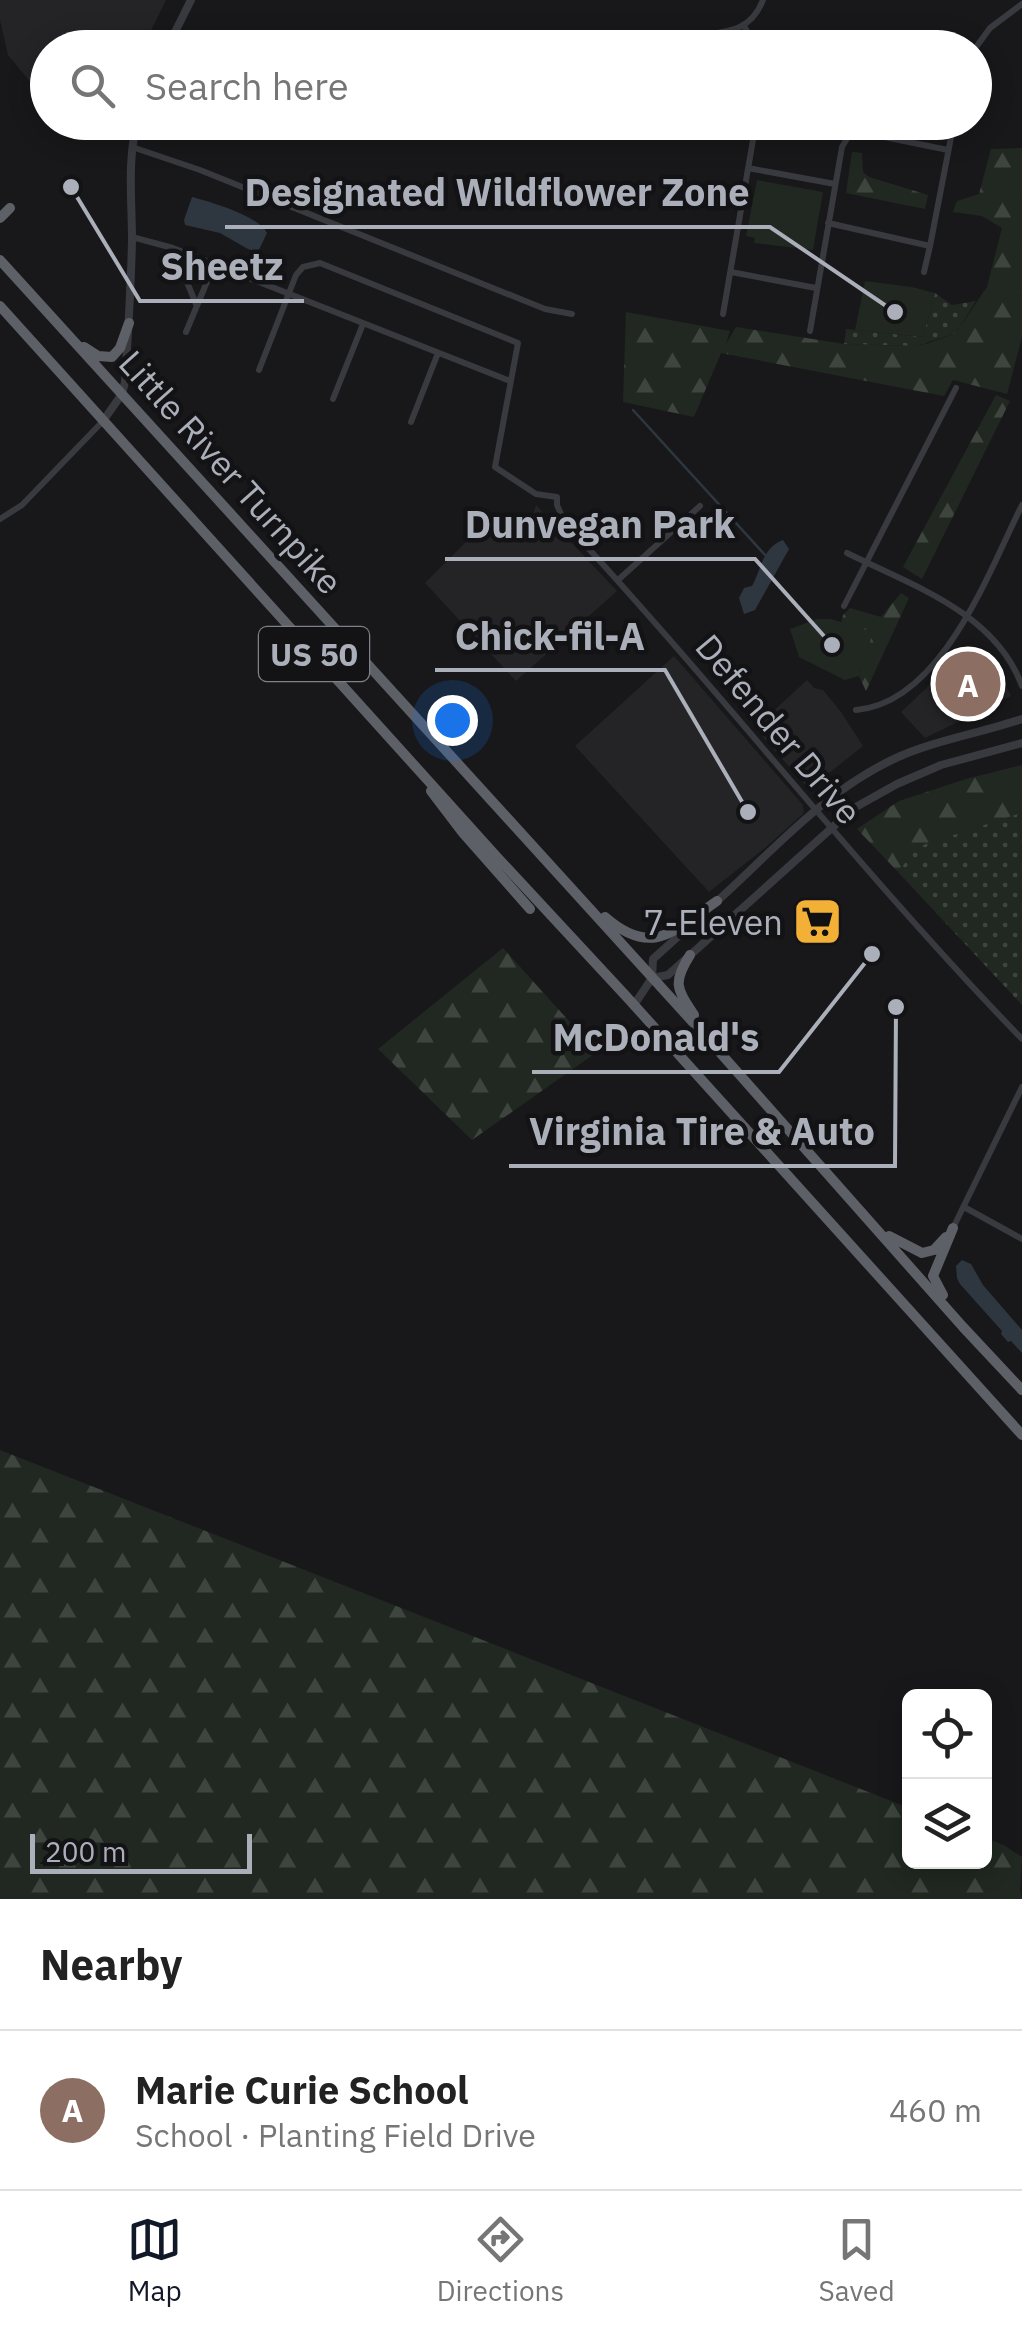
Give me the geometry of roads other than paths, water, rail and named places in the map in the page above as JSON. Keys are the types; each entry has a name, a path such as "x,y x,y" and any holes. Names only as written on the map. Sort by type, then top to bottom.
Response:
{"highway":[{"path":"0,218 10,208"},
{"name":"Little River Turnpike","path":"0,260 1022,1390"},
{"name":"Little River Turnpike","path":"0,306 1022,1435"},
{"path":"65,332 93,353 107,358 118,352 129,323"},
{"path":"422,773 446,813 530,909"},
{"path":"566,882 618,928 641,938 671,933 717,901"},
{"path":"690,955 679,975 678,988 711,1042"},
{"path":"879,1229 922,1253 934,1250 954,1228"},
{"path":"954,1228 933,1276 963,1327"}],"street":[{"path":"176,30 191,0"},
{"path":"725,30 744,26 754,18 763,0"},
{"path":"989,30 1022,4"},
{"path":"744,26 746,30"},
{"path":"0,519 22,505 103,421 122,394 129,323 133,140"},
{"path":"723,314 753,140"},
{"path":"810,331 846,140"},
{"path":"898,140 948,150"},
{"path":"924,272 950,140"},
{"path":"131,146 540,307 572,314"},
{"path":"748,168 836,184"},
{"path":"828,223 930,246"},
{"path":"132,236 173,248 288,295 510,381 518,343 320,264 303,268 296,275 288,295 259,370"},
{"path":"173,248 196,306"},
{"path":"186,332 214,265"},
{"path":"731,272 816,288"},
{"path":"333,399 362,324"},
{"path":"411,422 438,353"},
{"name":"Defender Drive","path":"510,381 495,467 536,494 557,497 564,523 618,580 930,942 1022,1040"},
{"path":"844,606 956,388"},
{"path":"856,710 873,709 914,683 940,657 967,616 1019,518 1022,505"},
{"path":"618,580 700,506"},
{"path":"847,553 967,616 1001,648 1022,686"},
{"path":"634,1005 652,978 653,959 815,810 896,758 1022,719"},
{"path":"652,978 668,976 854,808 941,765 1022,744"},
{"path":"954,1228 1022,1087"},
{"path":"964,1206 1022,1239"}],"waterway":[{"path":"633,410 766,556"}],"place":[{"name":"Sheetz","path":"71,187"},
{"name":"Designated Wildflower Zone","path":"895,312"},
{"name":"Dunvegan Park","path":"832,645"},
{"name":"Marie Curie School","path":"968,684"},
{"name":"Chick-fil-A","path":"748,812"},
{"name":"7-Eleven","path":"818,922"},
{"name":"McDonald's","path":"872,954"},
{"name":"Virginia Tire & Auto","path":"896,1007"}]}
